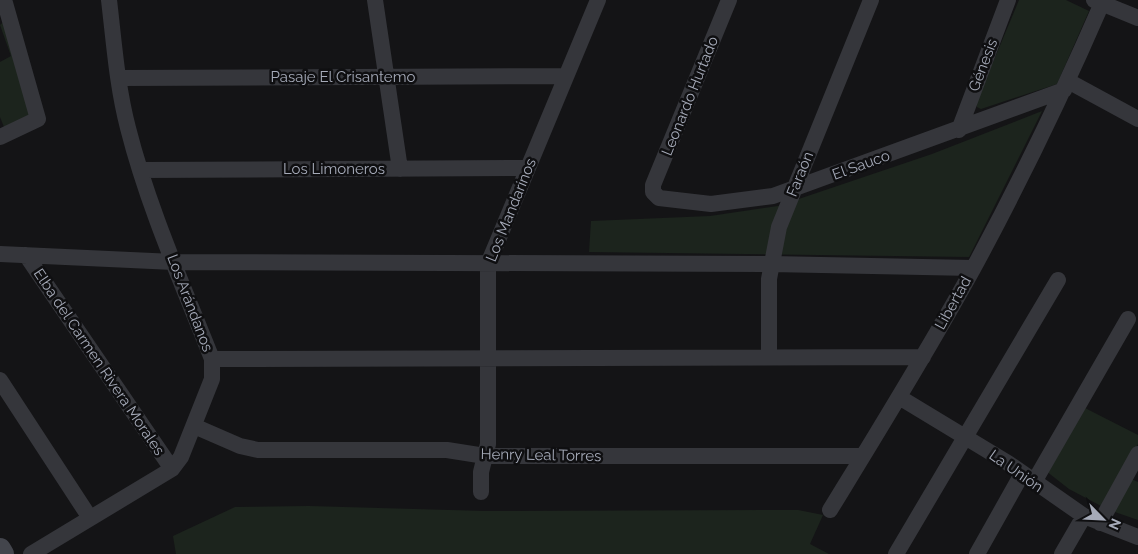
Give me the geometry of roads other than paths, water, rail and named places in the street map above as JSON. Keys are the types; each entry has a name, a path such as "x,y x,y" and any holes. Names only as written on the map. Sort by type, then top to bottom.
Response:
{"street":[{"name":"Los Arándanos","path":"31,554 172,469 182,457 212,379 212,359 174,262 141,170 128,126 119,78 109,0"},
{"path":"375,0 400,169"},
{"name":"Los Mandarinos","path":"481,492 481,472 488,444 488,264 598,0"},
{"name":"Leonardo Hurtado","path":"653,192 654,185 729,0"},
{"name":"Faraón","path":"769,357 771,264 779,227 871,0"},
{"name":"Génesis","path":"959,130 1008,0"},
{"path":"1098,2 1138,18"},
{"name":"Libertad","path":"830,510 923,357 974,268 1066,86 1098,2"},
{"path":"0,137 38,119 3,3"},
{"name":"Pasaje El Crisantemo","path":"119,78 566,76"},
{"path":"1066,86 1138,119"},
{"name":"El Sauco","path":"653,192 655,196 664,199 711,204 754,200 794,189 959,130 1066,86"},
{"name":"Los Limoneros","path":"141,170 528,168"},
{"path":"0,254 174,262 771,264 974,268"},
{"name":"Elba del Carmen Rivera Morales","path":"26,255 172,469"},
{"path":"896,554 1058,280"},
{"path":"977,554 1028,478 1128,318"},
{"path":"212,359 923,357"},
{"path":"0,380 90,518"},
{"name":"La Unión","path":"899,397 965,437 1084,516 1138,537"},
{"name":"Henry Leal Torres","path":"194,426 240,446 258,450 447,450 485,456 863,456"},
{"path":"1100,523 1138,454"},
{"path":"1062,554 1084,516"},
{"path":"0,549 3,554"}]}
